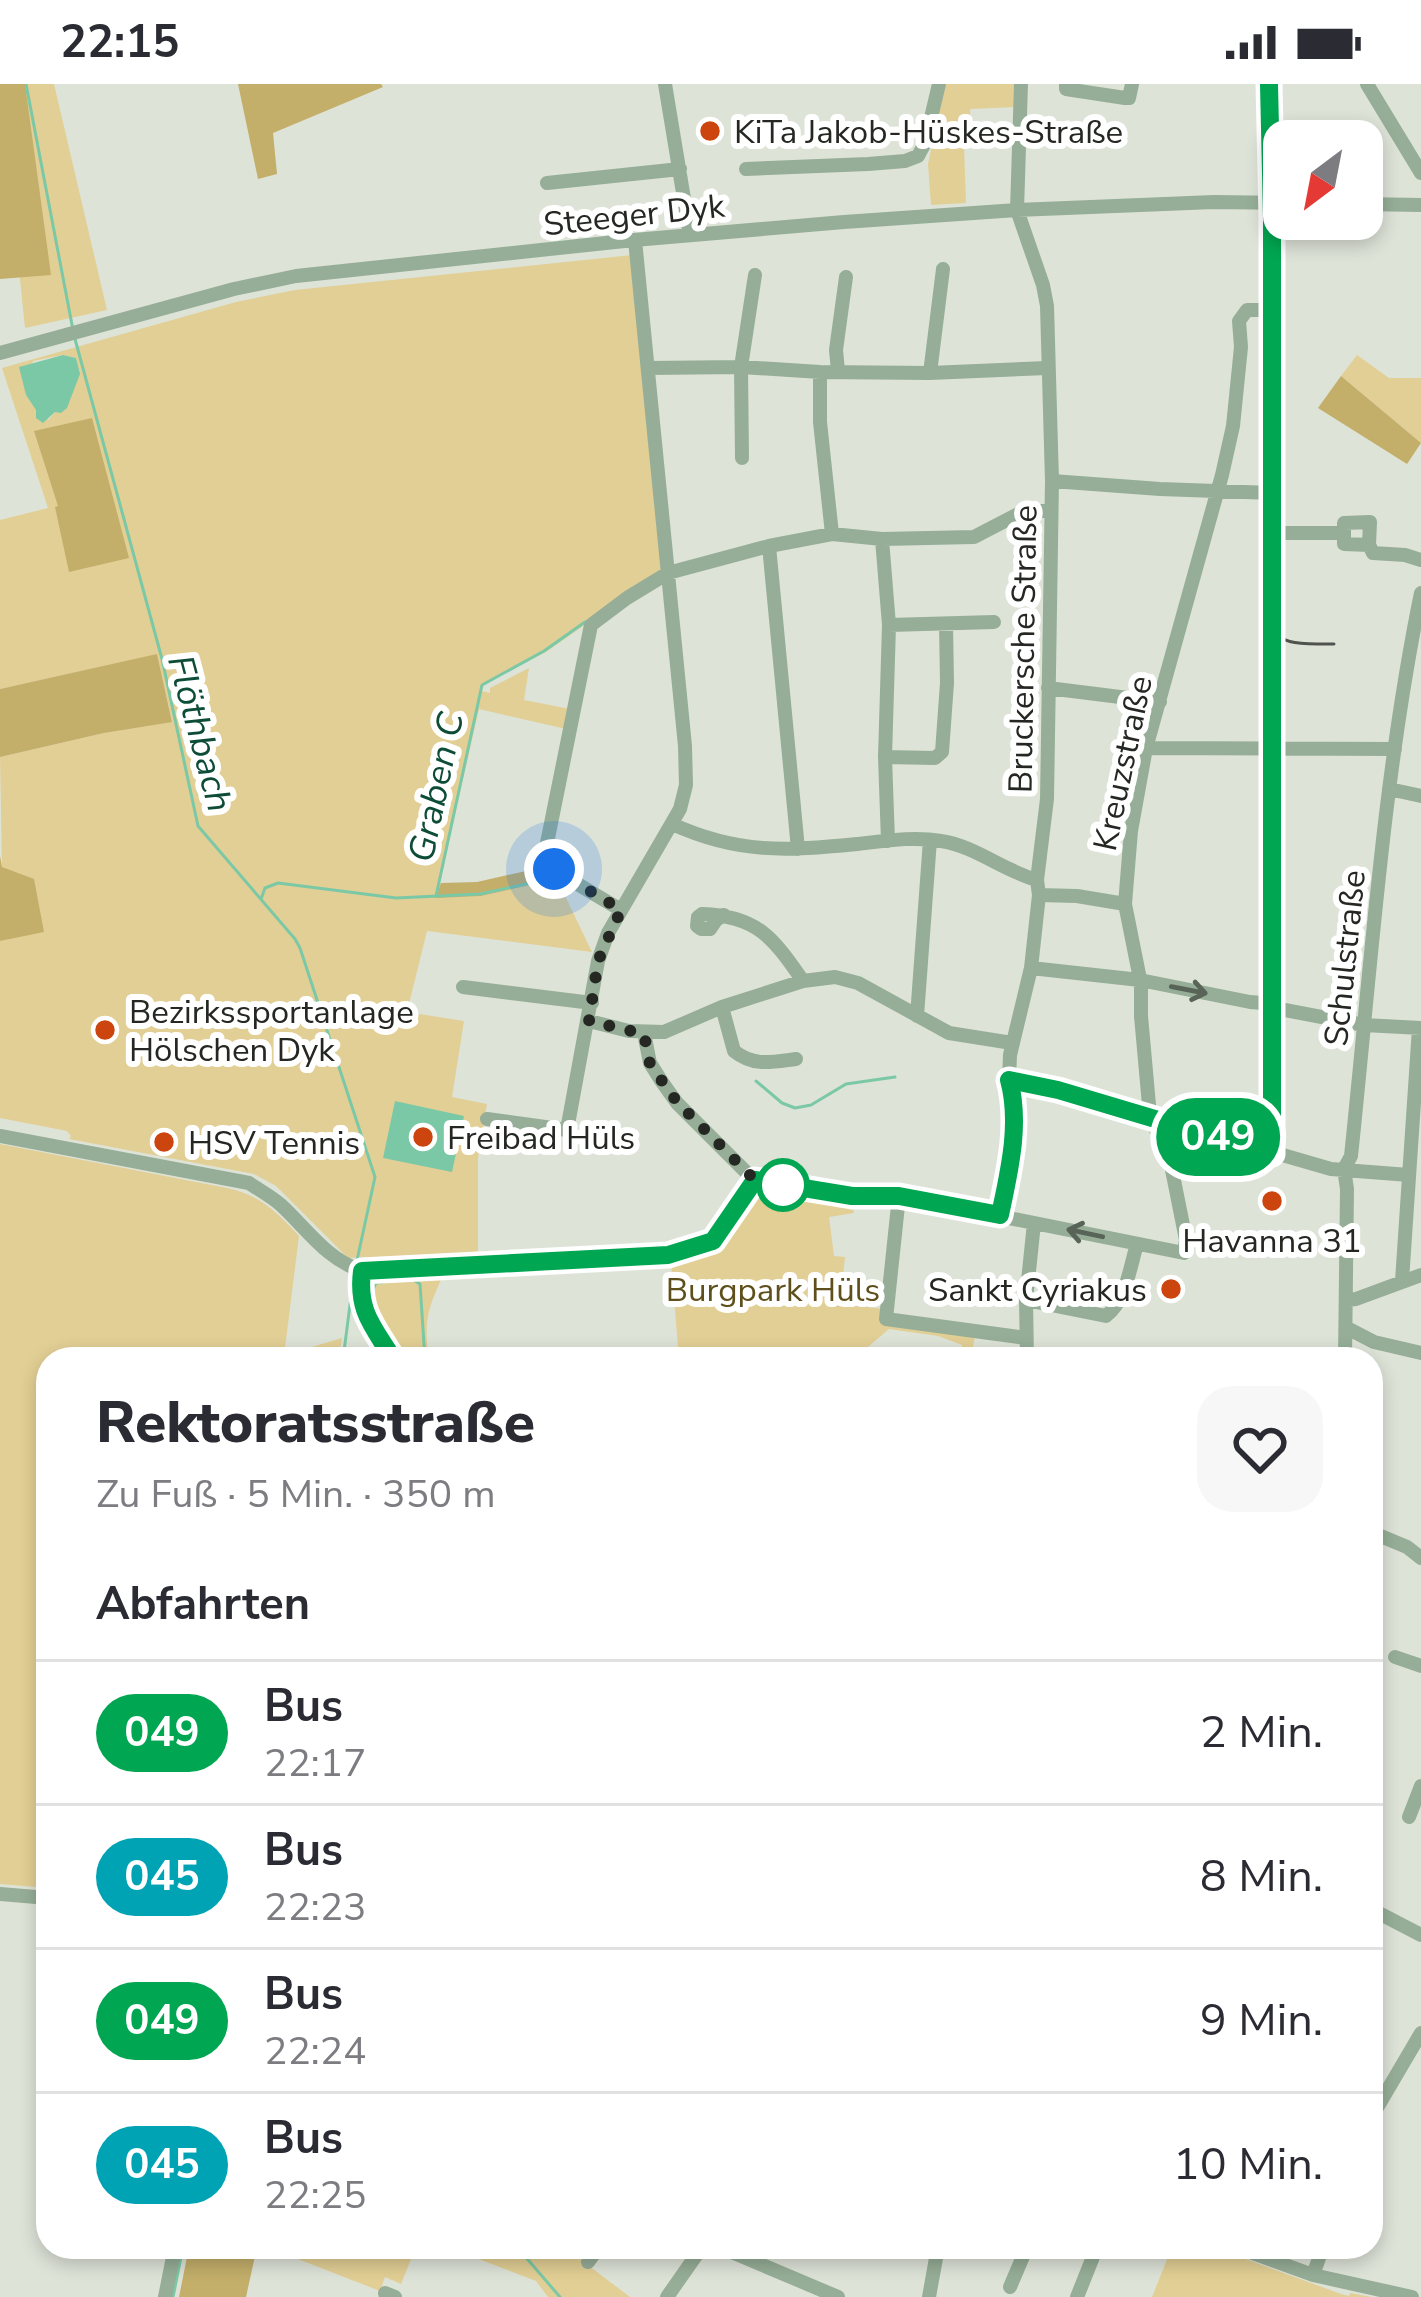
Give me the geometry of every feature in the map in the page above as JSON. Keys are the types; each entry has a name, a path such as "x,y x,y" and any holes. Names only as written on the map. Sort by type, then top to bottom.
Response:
{"street":[{"path":"665,84 690,235"},
{"path":"746,170 905,161 918,156 926,143 939,84"},
{"name":"Bruckersche Straße","path":"1000,1215 1013,1136 1012,1043 1031,968 1047,799 1052,481 1047,306 1017,210 1022,84"},
{"path":"1066,84 1066,88 1125,98 1132,84"},
{"path":"1269,84 1271,120"},
{"path":"1367,84 1418,163"},
{"path":"547,182 680,169"},
{"name":"Steeger Dyk","path":"0,353 296,276 634,240 1017,210 1263,203"},
{"path":"1383,204 1421,205"},
{"path":"487,1119 567,1130 598,961 684,799 686,766 634,240"},
{"path":"1272,1154 1270,310 1275,240"},
{"path":"930,373 943,268"},
{"path":"742,458 741,367 755,275"},
{"path":"838,371 836,350 846,277"},
{"name":"Kreuzstraße","path":"1137,1244 1184,1253 1186,1240 1171,1165 1150,1116 1140,980 1125,904 1131,831 1146,748 1233,426 1240,321 1247,310 1270,310"},
{"path":"647,368 930,373 1048,368"},
{"path":"820,372 820,422 832,534"},
{"path":"1052,481 1272,493"},
{"path":"621,910 544,858 591,625 668,574 769,546 832,534 974,538 1024,512 1051,511"},
{"path":"1369,545 1344,544 1344,523 1370,522 1373,554 1421,560"},
{"path":"1272,533 1344,533"},
{"path":"882,539 890,625 885,758 888,842"},
{"path":"769,546 798,849"},
{"name":"Schulstraße","path":"1348,1347 1344,1169 1352,1156 1389,789 1421,592"},
{"path":"890,625 994,622"},
{"path":"885,758 940,756 947,683 946,624"},
{"path":"1048,688 1160,702"},
{"path":"1146,748 1396,749"},
{"path":"1389,789 1421,796"},
{"path":"672,824 761,850 946,841 1038,888 1125,904"},
{"path":"917,1016 930,840"},
{"path":"724,915 768,934 803,981"},
{"path":"1031,968 1140,980 1364,1024 1420,1028 1402,1281"},
{"path":"589,1021 644,1034 664,1033 722,1007 803,981 847,979 949,1033 1012,1043"},
{"path":"464,987 592,1003"},
{"path":"722,1007 738,1055 764,1064 796,1058"},
{"path":"644,1034 650,1064 669,1092 755,1180 852,1196 899,1196 1137,1244 1120,1298 1106,1316 1025,1300"},
{"path":"1009,1080 1331,1169 1409,1175"},
{"path":"0,1136 249,1183 279,1203 316,1243 356,1269 668,1255 713,1241 755,1180"},
{"path":"899,1196 886,1319 1026,1338"},
{"path":"1026,1347 1025,1300 1034,1223"},
{"path":"356,1269 363,1306 387,1347"},
{"path":"1347,1300 1421,1276"},
{"path":"1346,1328 1374,1342 1421,1353"},
{"path":"1367,1347 1374,1342"},
{"path":"1383,1537 1407,1546 1421,1558"},
{"path":"1395,1657 1421,1666"},
{"path":"1409,1817 1421,1786"},
{"path":"0,1894 36,1897"},
{"path":"1383,1915 1421,1935"},
{"path":"1383,2099 1415,2058 1421,2032"},
{"path":"165,2297 173,2259"},
{"path":"668,2297 694,2259"},
{"path":"745,2259 819,2294 838,2297"},
{"path":"928,2297 936,2259"},
{"path":"1010,2287 1023,2259"},
{"path":"1077,2297 1092,2259"},
{"path":"1268,2259 1313,2276 1412,2297"},
{"path":"1313,2276 1319,2259"}],"green space":[{"path":"0,84 54,84 107,310 25,328"},
{"path":"945,84 1016,84 1016,107 970,109 972,144 964,146 966,203 931,205 928,164"},
{"path":"632,255 662,571 546,652 482,685 482,691 490,693 490,688 529,668 524,700 570,709 566,729 479,709 436,897 481,896 557,879 592,952 427,931 407,1012 464,1021 452,1097 487,1104 478,1158 478,1253 348,1258 276,1186 254,1174 69,1139 67,1131 0,1118 0,941 44,931 2,867 0,757 172,721 157,655 0,689 0,520 48,508 2,368 295,290","holes":["63,355 76,358 55,412 48,420 27,394 33,361"]},
{"path":"1357,355 1389,378 1421,378 1421,443 1341,376"},
{"path":"0,1144 239,1191 275,1212 299,1236 285,1347 36,1347 36,1887 0,1884"},
{"name":"Burgpark Hüls","path":"771,1189 852,1201 854,1213 829,1217 834,1256 845,1257 840,1304 885,1309 883,1322 975,1337 973,1347 889,1329 868,1347 678,1347 671,1261 714,1250 752,1194"},
{"path":"446,1269 429,1312 428,1347 391,1347 364,1291 372,1277"},
{"path":"342,1338 341,1347 312,1347"},
{"path":"298,2259 411,2259 401,2284 385,2277 380,2291"},
{"path":"478,2259 580,2259 630,2297 548,2297 536,2281"},
{"path":"1167,2259 1246,2259 1341,2294 1372,2297 1152,2297"}],"shaded area":[{"path":"0,84 25,84 51,275 0,279"},
{"path":"238,84 383,87 273,133 277,174 258,179"},
{"path":"63,355 76,358 80,374 67,408 43,423 26,395 19,367"},
{"path":"1341,376 1421,443 1407,464 1318,408"},
{"path":"92,418 129,558 69,572 58,506 34,431"},
{"path":"157,654 172,722 0,757 0,689"},
{"path":"0,856 2,867 34,879 44,932 0,941"},
{"path":"538,858 557,879 481,896 435,898 441,883 477,882 535,869"},
{"name":"Freibad Hüls","path":"395,1101 464,1116 452,1172 383,1158"},
{"path":"187,2259 254,2259 246,2297 179,2297"}],"waterway":[{"name":"Flöthbach","path":"26,84 73,330"},
{"name":"Flöthbach","path":"75,339 162,659 198,826 300,948 375,1177 356,1265"},
{"name":"Graben C","path":"436,896 482,685 585,622"},
{"path":"261,899 265,888 278,883 396,898 480,894 554,878"},
{"path":"756,1081 795,1108 811,1105 846,1084 895,1077"},
{"name":"Flöthbach","path":"345,1347 354,1274"},
{"path":"396,1347 369,1297 376,1283 410,1278 420,1284 424,1347"},
{"name":"Flöthbach","path":"173,2297 181,2259"},
{"path":"527,2259 560,2297"}],"tram line":[{"path":"1264,84 1268,623 1288,641 1334,644"}],"bus line":[{"name":"049","path":"386,1347 359,1294 362,1271 668,1255 713,1241 755,1180 852,1196 899,1196 1000,1215 1013,1136 1009,1080 1058,1090 1272,1154 1269,84"}],"place":[{"name":"KiTa Jakob-Hüskes-Straße","path":"710,131"},
{"name":"Bezirkssportanlage Hölschen Dyk","path":"105,1030"},
{"name":"Freibad Hüls","path":"423,1137"},
{"name":"HSV Tennis","path":"164,1142"},
{"name":"Havanna 31","path":"1272,1201"},
{"name":"Sankt Cyriakus","path":"1171,1289"}],"route":[{"path":"554,869 621,910 598,961 589,1021 644,1034 650,1064 677,1102 755,1180 783,1185"}]}
